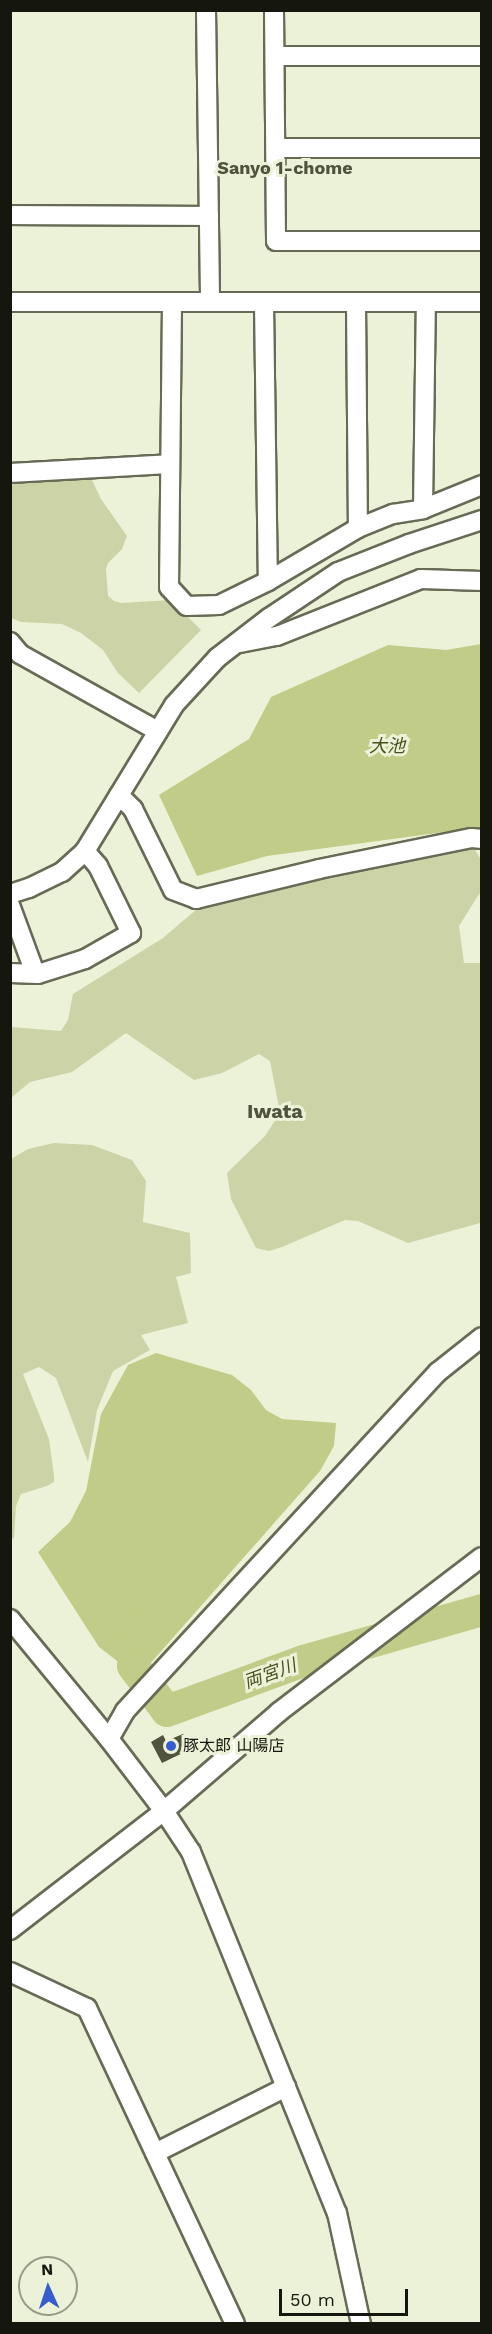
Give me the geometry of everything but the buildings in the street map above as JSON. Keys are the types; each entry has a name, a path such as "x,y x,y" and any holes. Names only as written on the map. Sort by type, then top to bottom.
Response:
{"street":[{"path":"206,10 210,303"},
{"path":"274,10 276,242 482,241"},
{"path":"275,56 482,56"},
{"path":"276,148 482,148"},
{"path":"10,215 209,216"},
{"path":"10,302 482,302"},
{"path":"423,509 426,302"},
{"path":"172,303 169,587 187,606 219,605 268,581 358,528 393,514 423,509 482,486"},
{"path":"264,303 268,581"},
{"path":"356,303 358,528"},
{"path":"10,473 169,464"},
{"path":"10,894 29,888 62,872 84,851 174,705 217,658 338,572 409,544 482,520"},
{"path":"235,644 277,636 421,579 482,581"},
{"path":"10,642 20,654 158,731"},
{"path":"119,795 133,809 173,890 196,900 319,869 472,838 482,839"},
{"path":"10,973 35,974 85,959 131,933 98,866 84,851"},
{"path":"10,904 35,974"},
{"path":"109,1738 125,1711 430,1381 482,1336"},
{"path":"10,1930 164,1811 279,1712 482,1557"},
{"path":"10,1619 109,1738 164,1811 191,1852 337,2213 361,2324"},
{"path":"10,1971 87,2008 235,2324"},
{"path":"155,2153 286,2087"}],"shaded area":[{"path":"90,476 101,499 127,536 122,549 108,563 106,569 108,596 121,603 171,600 201,630 139,693 118,673 103,650 81,633 62,624 21,622 11,618 11,484 18,479"},
{"path":"473,846 481,860 481,891 459,926 464,963 481,963 480,1223 408,1243 358,1221 345,1220 282,1247 269,1251 256,1248 231,1199 227,1173 265,1136 280,1113 270,1061 259,1054 222,1073 194,1080 126,1033 72,1072 30,1082 11,1098 11,1027 61,1031 68,1020 73,994 163,938 204,903"},
{"path":"54,1143 92,1145 132,1160 146,1181 143,1222 190,1233 191,1273 176,1277 188,1323 141,1335 150,1350 113,1371 97,1410 88,1462 56,1378 39,1367 23,1374 49,1439 54,1482 21,1494 16,1506 14,1538 11,1539 11,1159 28,1149"}],"water":[{"name":"大池","path":"481,644 481,827 267,856 197,876 159,795 249,739 271,697 388,645 446,650"},
{"path":"156,1353 232,1375 251,1390 266,1410 282,1419 336,1423 334,1446 320,1471 149,1665 125,1667 99,1647 38,1552 70,1522 86,1491 101,1414 128,1365"}],"waterway":[{"name":"両宮川","path":"139,1624 133,1666 167,1711 304,1661 482,1610"}],"place":[{"name":"豚太郎 山陽店","path":"171,1746"}],"district":[{"name":"Sanyo 1-chome","path":"285,168"},
{"name":"Iwata","path":"275,1111"}]}
